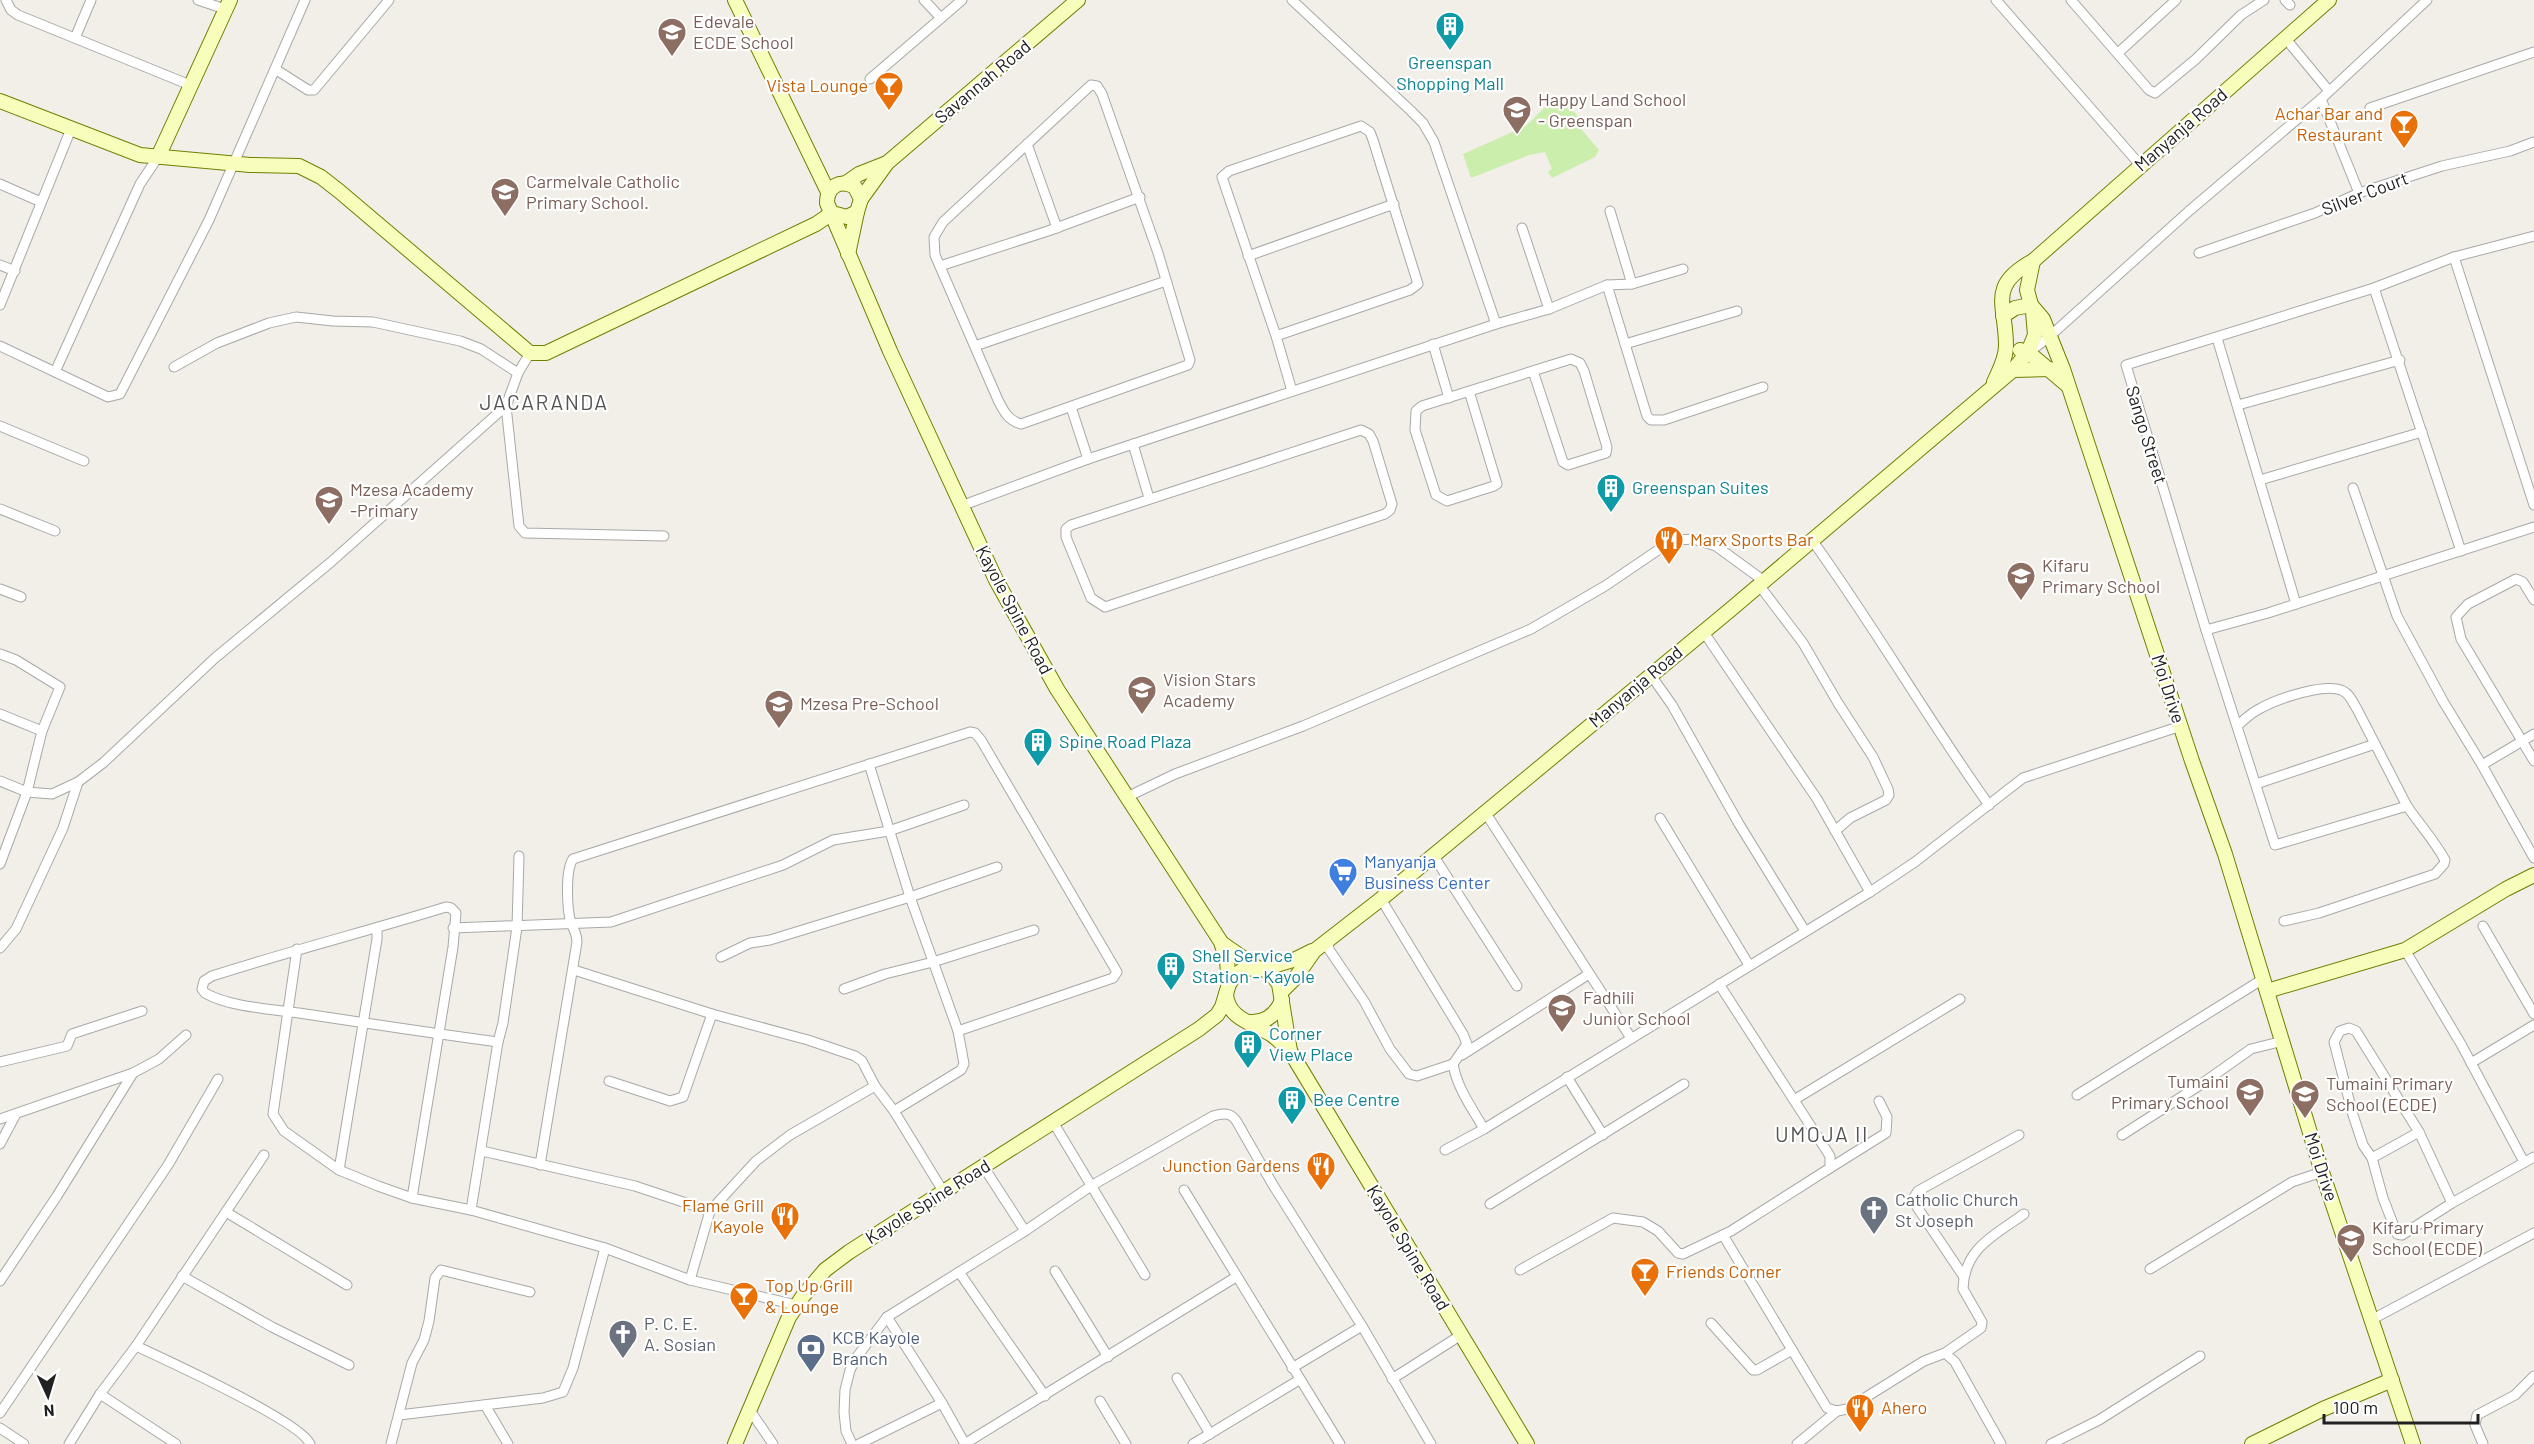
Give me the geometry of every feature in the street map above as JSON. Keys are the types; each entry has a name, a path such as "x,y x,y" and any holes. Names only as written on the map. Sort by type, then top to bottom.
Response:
{"main road":[{"path":"735,0 828,192 827,203 832,213 847,217 859,205"},
{"name":"Savannah Road","path":"859,205 887,163 1078,0"},
{"name":"Manyanja Road","path":"1994,384 2006,347 2001,303 2004,286 2013,273 2033,261 2329,0"},
{"path":"158,157 227,5"},
{"path":"0,101 140,154 235,163 299,166 321,177 530,353 546,353 816,224 832,213"},
{"name":"Savannah Road","path":"846,183 858,174 887,163"},
{"path":"828,192 836,184 846,183 855,186 859,205 848,255"},
{"name":"Kayole Spine Road","path":"832,213 848,255 996,580 1031,645 1221,942"},
{"name":"Manyanja Road","path":"1282,995 1314,951 1761,583 2013,370 2028,352 2035,329 2027,284 2033,261"},
{"path":"2003,316 2015,308 2031,305"},
{"name":"Moi Drive","path":"2031,305 2043,320 2056,350 2225,854 2322,1172 2413,1444"},
{"path":"2006,347 2028,352 2068,386"},
{"path":"2013,370 2049,369"},
{"path":"2265,985 2405,950 2506,889 2534,875"},
{"path":"1221,942 1275,977 1282,995 1290,1051"},
{"path":"1221,942 1227,961 1230,1009 1246,1021 1274,1036 1290,1051"},
{"path":"1199,1029 1216,1015 1227,988 1239,972 1296,959 1314,951"},
{"path":"1199,1029 1217,1023 1270,1017 1282,995"},
{"name":"Kayole Spine Road","path":"735,1444 782,1332 796,1305 825,1270 943,1191 1199,1029"},
{"name":"Kayole Spine Road","path":"1290,1051 1527,1444"},
{"path":"2252,1444 2323,1409 2392,1380"}],"street":[{"path":"6,0 13,13 190,85"},
{"path":"75,38 91,0"},
{"path":"198,0 227,5"},
{"path":"0,346 108,397 120,394 204,230 305,0"},
{"path":"275,69 308,90 314,90 390,0"},
{"path":"924,0 941,18"},
{"path":"870,79 962,0"},
{"path":"1292,0 1410,110 1426,128 1434,142 1496,324"},
{"path":"1996,0 2141,166"},
{"path":"2071,0 2152,92 2158,92 2241,15 2264,0"},
{"path":"2078,8 2087,0"},
{"path":"2118,53 2176,0"},
{"path":"2028,352 2049,338 2189,211 2321,99 2427,0"},
{"path":"2286,39 2329,91"},
{"path":"2370,108 2534,51"},
{"path":"1090,85 1097,86 1102,94 1140,197 1189,353 1188,365 1021,424 1012,421 1005,414 940,266 933,245 934,237 944,222 1090,85"},
{"path":"2321,99 2359,193"},
{"path":"1276,336 1410,290 1418,284 1370,132 1361,126 1229,171 1222,177 1276,336 1292,391"},
{"path":"0,305 71,129"},
{"name":"Silver Court","path":"2199,253 2314,213 2359,193 2442,166 2510,151 2534,142"},
{"path":"1027,144 1057,228"},
{"path":"55,372 140,184 158,157"},
{"path":"0,184 41,202"},
{"path":"940,266 1057,228 1140,197"},
{"path":"1248,256 1394,204"},
{"path":"1610,211 1632,284"},
{"path":"1522,228 1549,309"},
{"name":"Sango Street","path":"2407,806 2275,845 2206,630 2126,365 2374,288 2454,257 2534,236"},
{"path":"2454,257 2534,505"},
{"path":"0,265 15,271"},
{"path":"962,506 1088,459 1433,344 1549,309 1606,285 1632,284 1683,269"},
{"path":"975,346 1166,281"},
{"path":"1606,285 1647,416 1651,420 1674,417 1763,387"},
{"path":"2374,288 2400,360 2461,551"},
{"path":"1625,344 1737,312"},
{"path":"174,367 217,343 269,323 296,317 373,322 460,341 481,349 518,373"},
{"path":"2217,338 2296,604"},
{"path":"1433,344 1449,398"},
{"path":"530,353 518,373 506,406 517,520 525,533 664,536"},
{"path":"1469,391 1497,484 1447,501 1436,495 1415,430 1416,411 1422,406 1449,398 1469,391 1571,359 1580,363 1607,447 1606,453 1568,465 1563,462 1533,371"},
{"path":"2238,405 2400,360"},
{"path":"0,781 27,792 52,794 78,782 103,763 215,658 331,562 506,406"},
{"path":"1071,407 1088,459"},
{"path":"0,426 84,461"},
{"path":"1361,430 1369,434 1372,441 1392,504 1390,510 1385,514 1106,606 1099,604 1091,598 1066,537 1066,529 1071,525 1149,498 1361,430"},
{"path":"2260,480 2422,432"},
{"path":"1133,444 1149,498"},
{"path":"2352,488 2385,575 2397,616 2443,701 2534,858"},
{"path":"0,509 55,531"},
{"path":"2206,630 2296,604 2534,527"},
{"path":"1127,797 1167,777 1303,726 1531,629 1605,586 1664,546 1678,540 1693,539 1716,546 1761,583 1803,644 1873,757 1888,789 1886,800 1850,818 1835,831"},
{"path":"1812,540 1856,602 1947,746 1989,805"},
{"path":"2534,600 2523,582 2516,579 2468,604 2456,617 2461,639 2534,761"},
{"path":"0,589 21,597"},
{"path":"1703,631 1811,790 1870,892"},
{"path":"0,654 16,660 60,687 42,731 27,792 4,841 0,864"},
{"path":"1655,681 1672,705 1739,824 1805,931"},
{"path":"2238,725 2264,706 2301,693 2332,688 2342,690 2348,694 2407,806 2424,832 2431,835 2445,860 2435,874 2319,913 2284,921"},
{"path":"0,714 42,731"},
{"path":"1445,1150 1484,1129 1870,892 1915,862 2023,778 2181,726"},
{"path":"540,1165 574,969 577,935 571,923 568,879 573,859 970,732 975,733 981,740 1117,972 1113,978 958,1031"},
{"path":"2482,765 2534,734"},
{"path":"2256,784 2375,744"},
{"path":"869,764 910,897 958,1031 964,1064 961,1070 894,1111"},
{"path":"0,948 16,929 63,828 78,782"},
{"path":"453,928 611,922 783,865 833,840 889,831 964,805"},
{"path":"1485,812 1631,1038"},
{"path":"1660,818 1749,965"},
{"path":"1433,855 1516,986"},
{"path":"471,1210 517,927 519,856"},
{"path":"721,957 750,943 770,940 910,897 997,867"},
{"path":"1330,939 1328,948 1364,1001 1390,1049 1409,1074 1417,1076 1453,1064 1467,1044 1463,1034 1381,898"},
{"path":"412,1198 439,1034 453,946 456,913 446,907 376,929 297,949 212,976 204,981 202,989 210,996 241,1004 287,1012 439,1034 498,1042"},
{"path":"2483,926 2534,1014"},
{"path":"339,1170 377,939 376,929"},
{"path":"844,989 885,974 933,962 1034,930"},
{"path":"297,949 273,1114 284,1131 339,1170 412,1198 471,1210 605,1248 690,1280 796,1305"},
{"path":"2405,950 2471,1063 2524,1162"},
{"path":"574,969 712,1014 855,1056 866,1067 875,1086 894,1111 943,1191"},
{"path":"1460,1056 1589,974"},
{"path":"1719,984 1830,1156 1830,1168"},
{"path":"2077,1095 2265,985"},
{"path":"1794,1100 1960,999"},
{"path":"0,1062 67,1046 72,1034 142,1011"},
{"path":"609,1082 670,1101 683,1097 712,1014"},
{"path":"2471,1063 2534,1025"},
{"path":"2452,1203 2419,1132 2356,1031 2349,1028 2340,1031 2334,1042 2363,1146 2372,1158 2395,1231 2400,1236 2452,1203 2534,1157"},
{"path":"0,1119 133,1073 159,1059 186,1035"},
{"path":"2122,1135 2251,1049 2283,1041"},
{"path":"1453,1064 1457,1082 1484,1129"},
{"path":"0,1281 52,1205 133,1073"},
{"path":"1567,1077 1604,1135"},
{"path":"0,1413 162,1174 218,1079"},
{"path":"1490,1204 1684,1084"},
{"path":"690,1280 710,1211 767,1151 875,1086"},
{"path":"1520,1270 1612,1218 1643,1222 1658,1231 1678,1253 1683,1254 1723,1235 1886,1133 1887,1118 1879,1101"},
{"path":"0,1144 16,1114"},
{"path":"852,1444 846,1431 844,1412 845,1390 850,1371 856,1358 887,1317 1025,1231 1091,1186 1213,1116 1227,1114 1233,1116 1273,1185 1362,1326 1431,1444"},
{"path":"1053,1122 1145,1275"},
{"path":"2372,1158 2419,1132"},
{"path":"1964,1277 1917,1207 1914,1197 1918,1191 2019,1135"},
{"path":"482,1151 635,1186 710,1211"},
{"path":"69,1444 100,1394 136,1347 264,1155"},
{"path":"983,1166 1025,1231"},
{"path":"2150,1269 2292,1182 2322,1172"},
{"path":"1184,1190 1299,1380 1339,1441 1327,1444"},
{"path":"226,1212 347,1285"},
{"path":"1797,1444 1837,1411 1847,1408 1924,1361 1945,1353 1983,1326 1963,1289 1964,1277 1978,1246 2024,1214"},
{"path":"2371,1320 2534,1233"},
{"path":"1723,1235 1827,1408 1837,1411"},
{"path":"399,1415 554,1396 563,1392 573,1368 605,1248"},
{"path":"391,1444 412,1363 424,1340 435,1278 441,1270 530,1292"},
{"path":"1056,1270 1108,1357"},
{"path":"959,1272 1044,1396"},
{"path":"182,1276 272,1327 349,1365"},
{"path":"887,1317 966,1444 1236,1277"},
{"path":"1711,1323 1753,1370 1757,1370 1792,1350"},
{"path":"1292,1368 1362,1326"},
{"path":"1392,1379 1461,1335"},
{"path":"136,1347 217,1384 298,1431 310,1444"},
{"path":"1945,1353 1954,1362 2001,1444"},
{"path":"2051,1444 2099,1420 2200,1356"},
{"path":"2483,1444 2475,1425 2477,1415 2515,1395 2534,1376"},
{"path":"1177,1378 1210,1434"},
{"path":"1193,1444 1299,1380"},
{"path":"100,1394 176,1444"},
{"path":"1100,1401 1126,1444"},
{"path":"859,1444 942,1403"},
{"path":"485,1405 508,1444"},
{"path":"748,1409 773,1444"},
{"path":"0,1428 24,1444"}],"green space":[{"path":"1556,96 1562,98 1582,121 1582,130 1599,150 1595,157 1552,178 1548,172 1552,169 1545,152 1529,155 1471,178 1463,154 1526,126"}],"place":[{"name":"Greenspan Shopping Mall","path":"1450,52"},
{"name":"Edevale ECDE School","path":"672,58"},
{"name":"Vista Lounge","path":"889,112"},
{"name":"Happy Land School - Greenspan","path":"1517,136"},
{"name":"Achar Bar and Restaurant","path":"2404,150"},
{"name":"Carmelvale Catholic Primary School.","path":"505,218"},
{"name":"Greenspan Suites","path":"1611,514"},
{"name":"Mzesa Academy -Primary","path":"329,526"},
{"name":"Marx Sports Bar","path":"1669,566"},
{"name":"Kifaru Primary School","path":"2021,602"},
{"name":"Vision Stars Academy","path":"1142,716"},
{"name":"Mzesa Pre-School","path":"779,730"},
{"name":"Spine Road Plaza","path":"1038,768"},
{"name":"Manyanja Business Center","path":"1343,898"},
{"name":"Shell Service Station - Kayole","path":"1171,992"},
{"name":"Fadhili Junior School","path":"1562,1034"},
{"name":"Corner View Place","path":"1248,1070"},
{"name":"Tumaini Primary School","path":"2250,1118"},
{"name":"Tumaini Primary School (ECDE)","path":"2305,1120"},
{"name":"Bee Centre","path":"1292,1126"},
{"name":"Junction Gardens","path":"1321,1192"},
{"name":"Catholic Church St Joseph","path":"1874,1236"},
{"name":"Flame Grill Kayole","path":"785,1242"},
{"name":"Kifaru Primary School (ECDE)","path":"2351,1264"},
{"name":"Friends Corner","path":"1645,1298"},
{"name":"Top Up Grill & Lounge","path":"744,1322"},
{"name":"P. C. E. A. Sosian","path":"623,1360"},
{"name":"KCB Kayole Branch","path":"811,1374"},
{"name":"Ahero","path":"1860,1434"}],"district":[{"name":"JACARANDA","path":"544,403"},
{"name":"UMOJA II","path":"1822,1135"}]}
